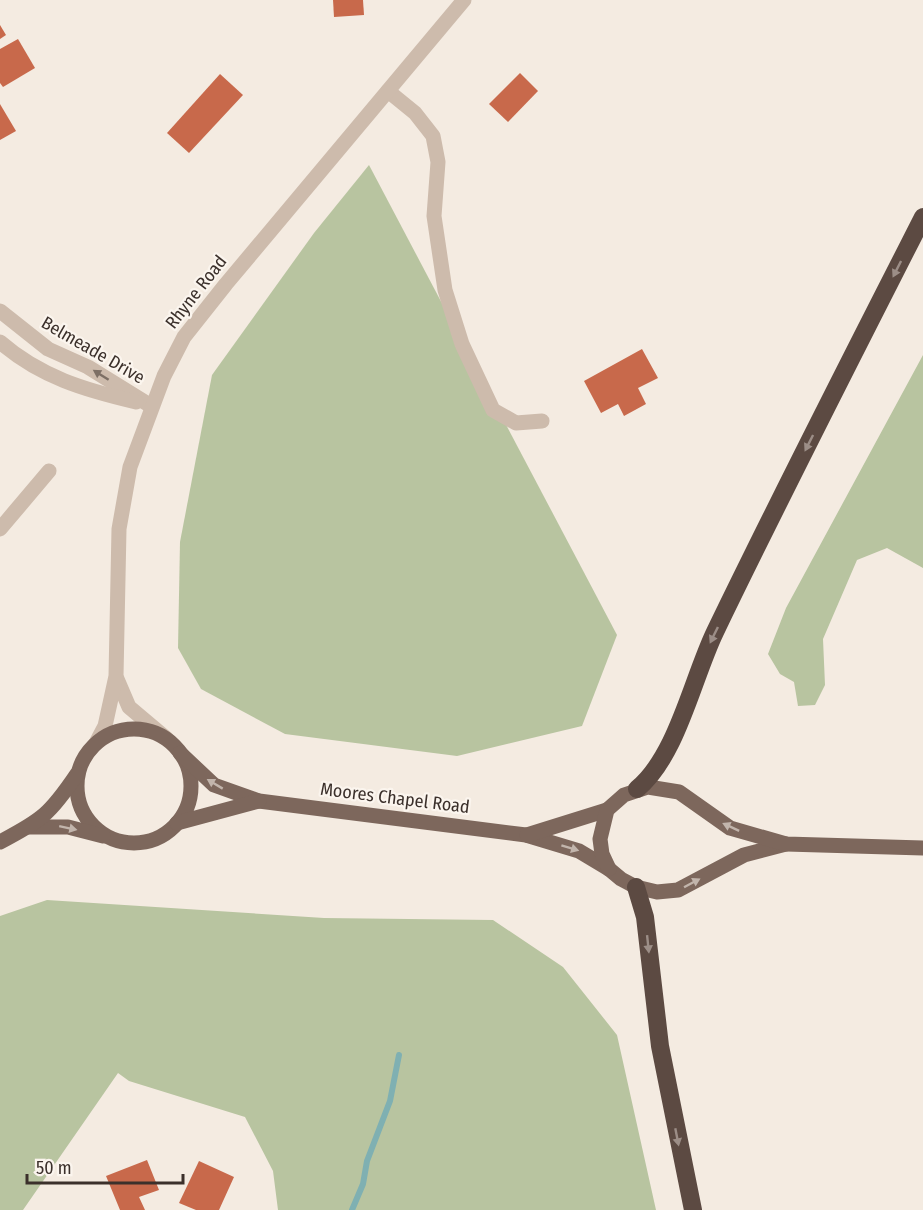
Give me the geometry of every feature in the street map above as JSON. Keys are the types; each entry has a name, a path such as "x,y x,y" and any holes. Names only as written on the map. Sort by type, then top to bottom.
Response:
{"highway":[{"path":"636,789 651,778 663,760 711,640 923,217"},
{"path":"636,887 645,916 660,1046 693,1210"}],"main road":[{"path":"0,842 29,827 54,808 78,774 84,757 96,743 112,733 131,729 149,731 167,739 180,753 189,769 191,788 187,807 177,824 163,836 145,842 125,843 68,827 29,827"},
{"name":"Moores Chapel Road","path":"180,753 214,785 259,801 526,835 579,851 636,887 657,892 678,890 744,855 786,844"},
{"path":"78,774 77,792 82,810 92,826 107,837"},
{"name":"Moores Chapel Road","path":"526,835 607,810 624,795 636,789 662,787 679,792 730,828 786,844 923,848"},
{"name":"Moores Chapel Road","path":"177,824 259,801"},
{"path":"607,810 600,839 602,854 609,869"}],"street":[{"name":"Rhyne Road","path":"96,743 105,726 116,676 119,529 130,467 151,406 184,337 464,0"},
{"path":"388,91 415,113 433,136 438,162 435,216 446,290 462,344 493,410 516,423 542,421"},
{"name":"Belmeade Drive","path":"0,311 48,349 88,367 151,406"},
{"name":"Belmeade Drive","path":"0,342 37,370 79,389 151,406"},
{"path":"0,529 49,471"},
{"name":"Rhyne Road","path":"116,676 129,707 167,739"}],"green space":[{"path":"369,165 617,635 582,726 457,756 285,734 201,689 178,648 180,542 212,375 314,233"},
{"path":"923,355 923,568 887,548 857,560 823,639 825,685 815,705 798,706 794,682 780,674 768,654 786,608"},
{"path":"47,900 324,918 493,920 563,967 617,1035 656,1210 278,1210 273,1171 245,1117 129,1081 118,1073 23,1210 0,1210 0,916"}],"building":[{"path":"333,0 363,0 364,15 334,17"},
{"path":"0,25 6,35 0,39"},
{"path":"18,39 35,68 3,87 0,83 0,49"},
{"path":"520,73 538,91 508,122 489,104"},
{"path":"220,74 243,95 189,153 167,133"},
{"path":"0,104 16,131 0,140"},
{"path":"642,349 658,378 638,388 646,404 624,416 618,404 601,413 584,381"},
{"path":"147,1160 159,1190 139,1197 145,1210 120,1210 106,1176"},
{"path":"199,1161 234,1177 219,1210 196,1210 179,1203"}],"waterway":[{"path":"352,1210 363,1184 367,1161 390,1101 399,1055"}]}
